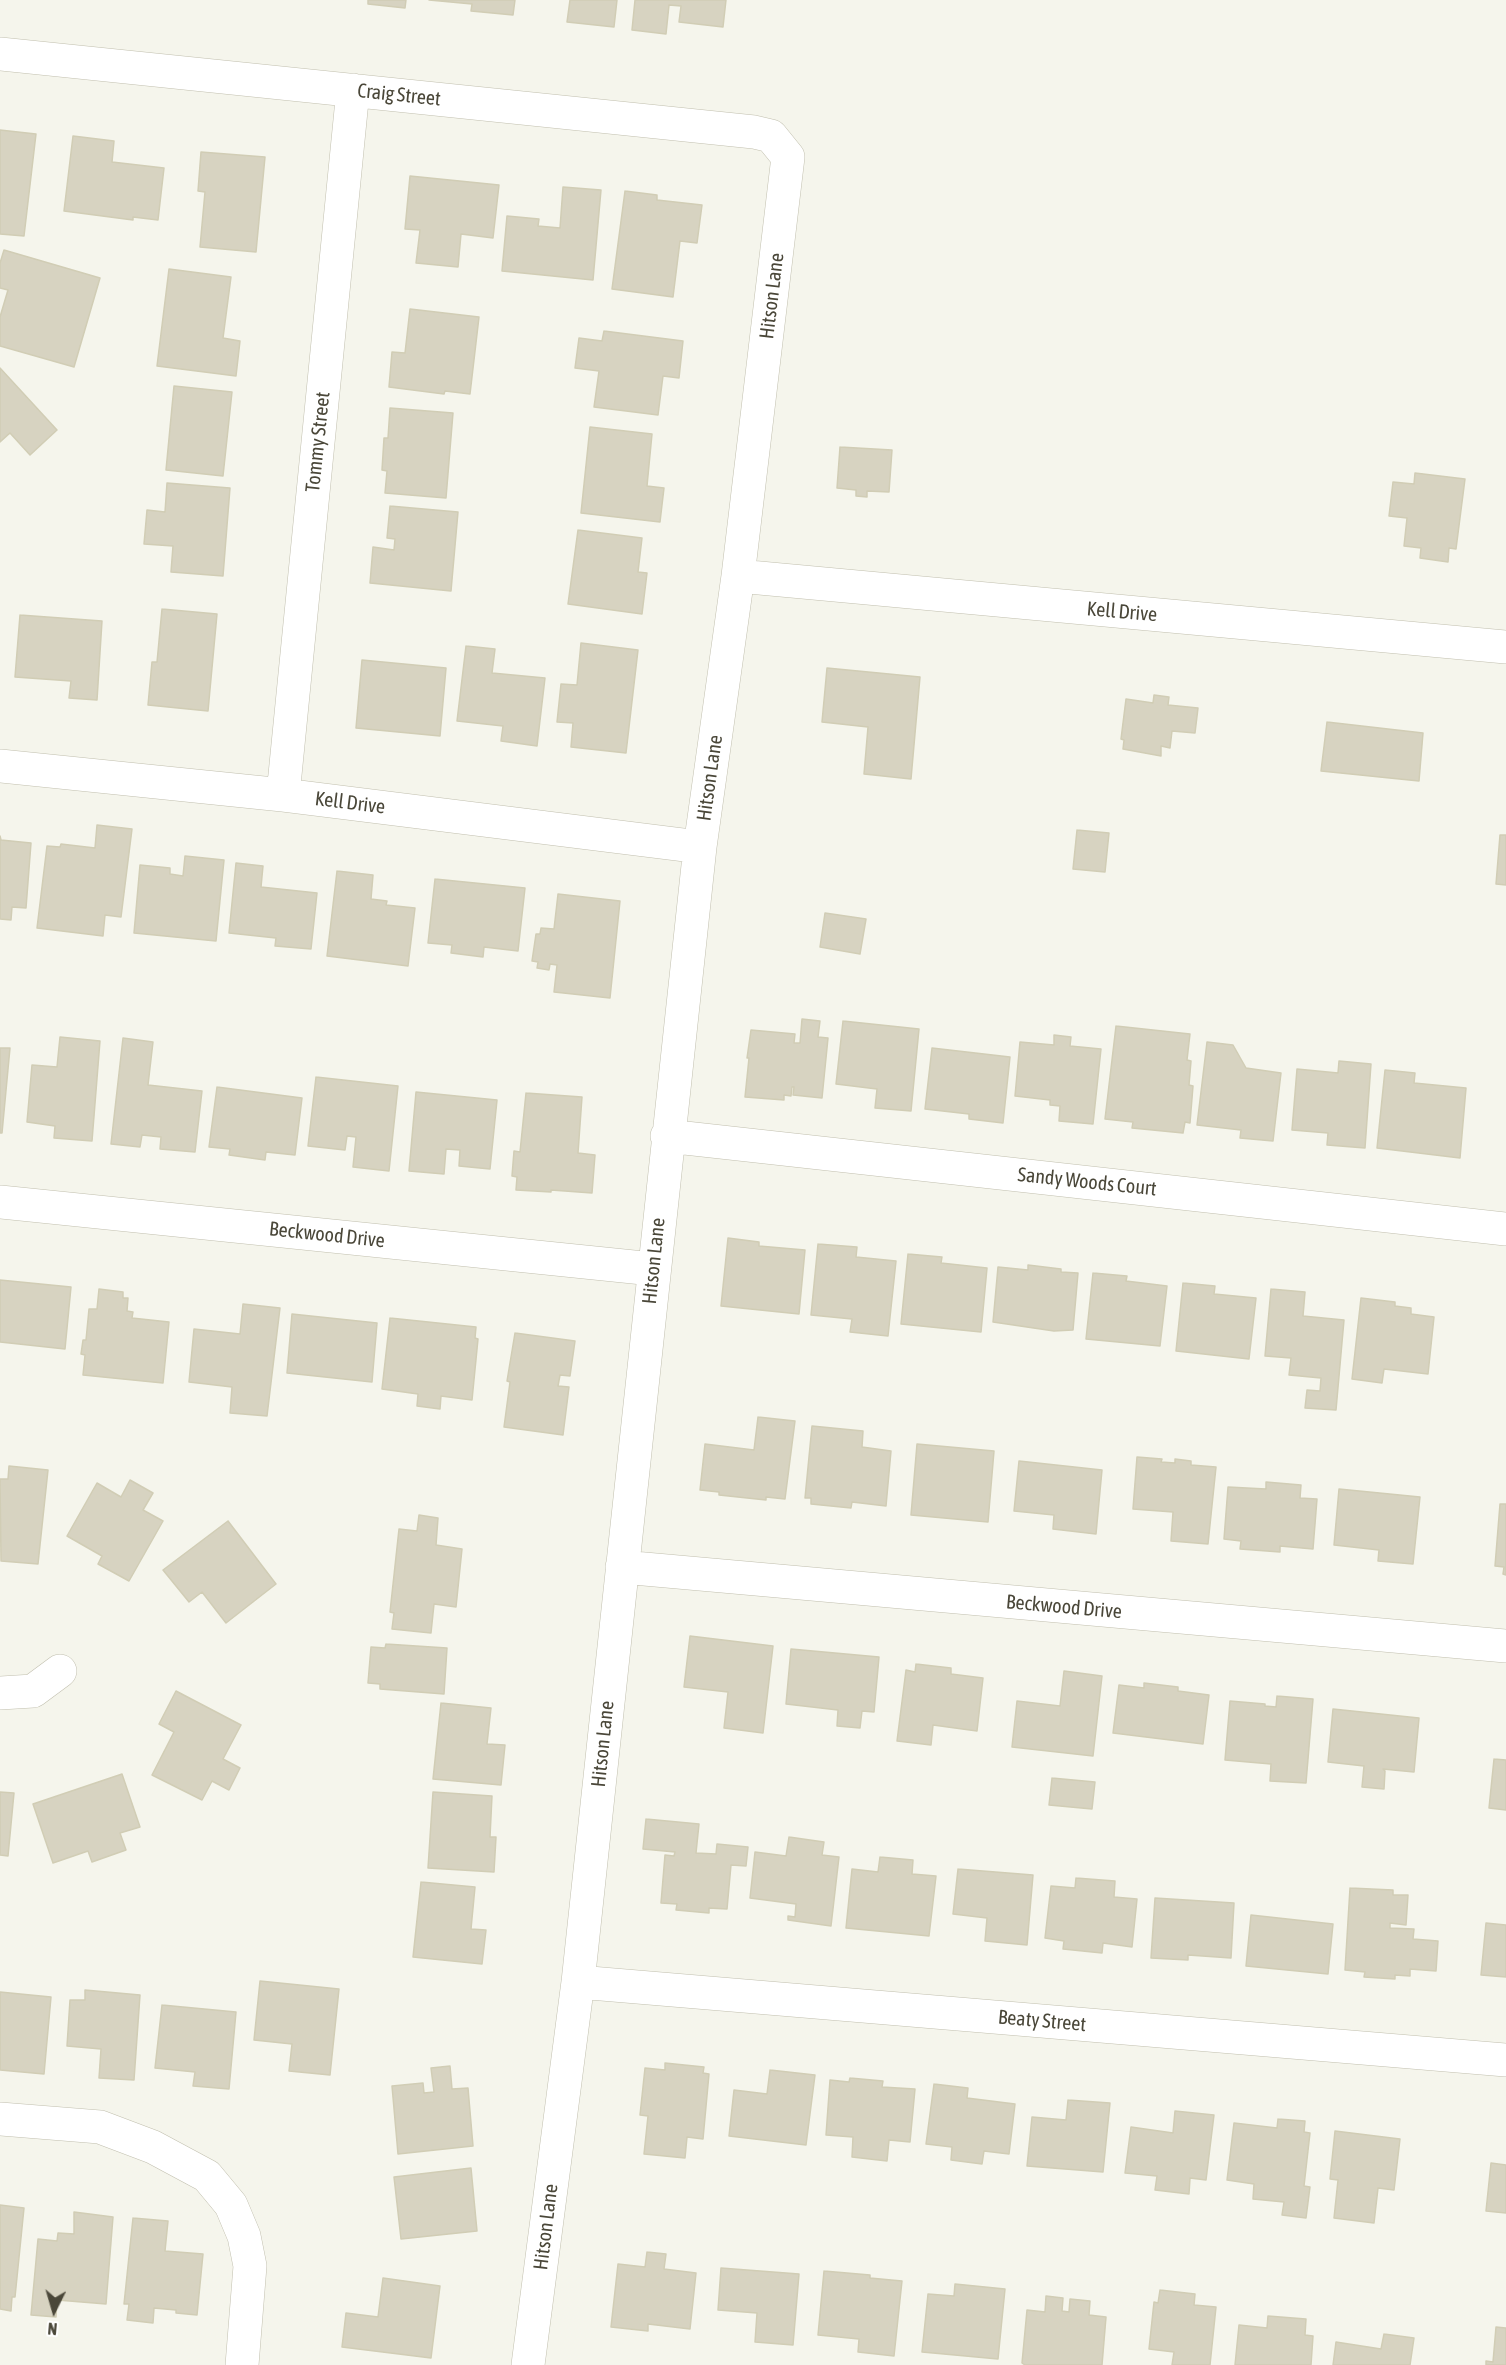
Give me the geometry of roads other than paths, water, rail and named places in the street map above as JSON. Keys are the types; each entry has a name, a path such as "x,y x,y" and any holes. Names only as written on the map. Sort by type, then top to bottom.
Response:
{"street":[{"name":"Craig Street","path":"0,54 754,132 771,136 788,157"},
{"name":"Tommy Street","path":"283,795 353,90"},
{"name":"Hitson Lane","path":"528,2365 578,1982 667,1136 700,847 738,576 788,157"},
{"name":"Kell Drive","path":"738,576 1506,647"},
{"name":"Kell Drive","path":"0,766 283,795 700,847"},
{"name":"Sandy Woods Court","path":"667,1136 1506,1229"},
{"name":"Beckwood Drive","path":"0,1202 653,1269"},
{"name":"Beckwood Drive","path":"622,1568 1506,1646"},
{"path":"0,1693 33,1691 60,1671"},
{"name":"Beaty Street","path":"578,1982 1506,2060"},
{"path":"0,2119 100,2127 153,2147 207,2176 231,2205 244,2236 250,2266 242,2365"}]}
